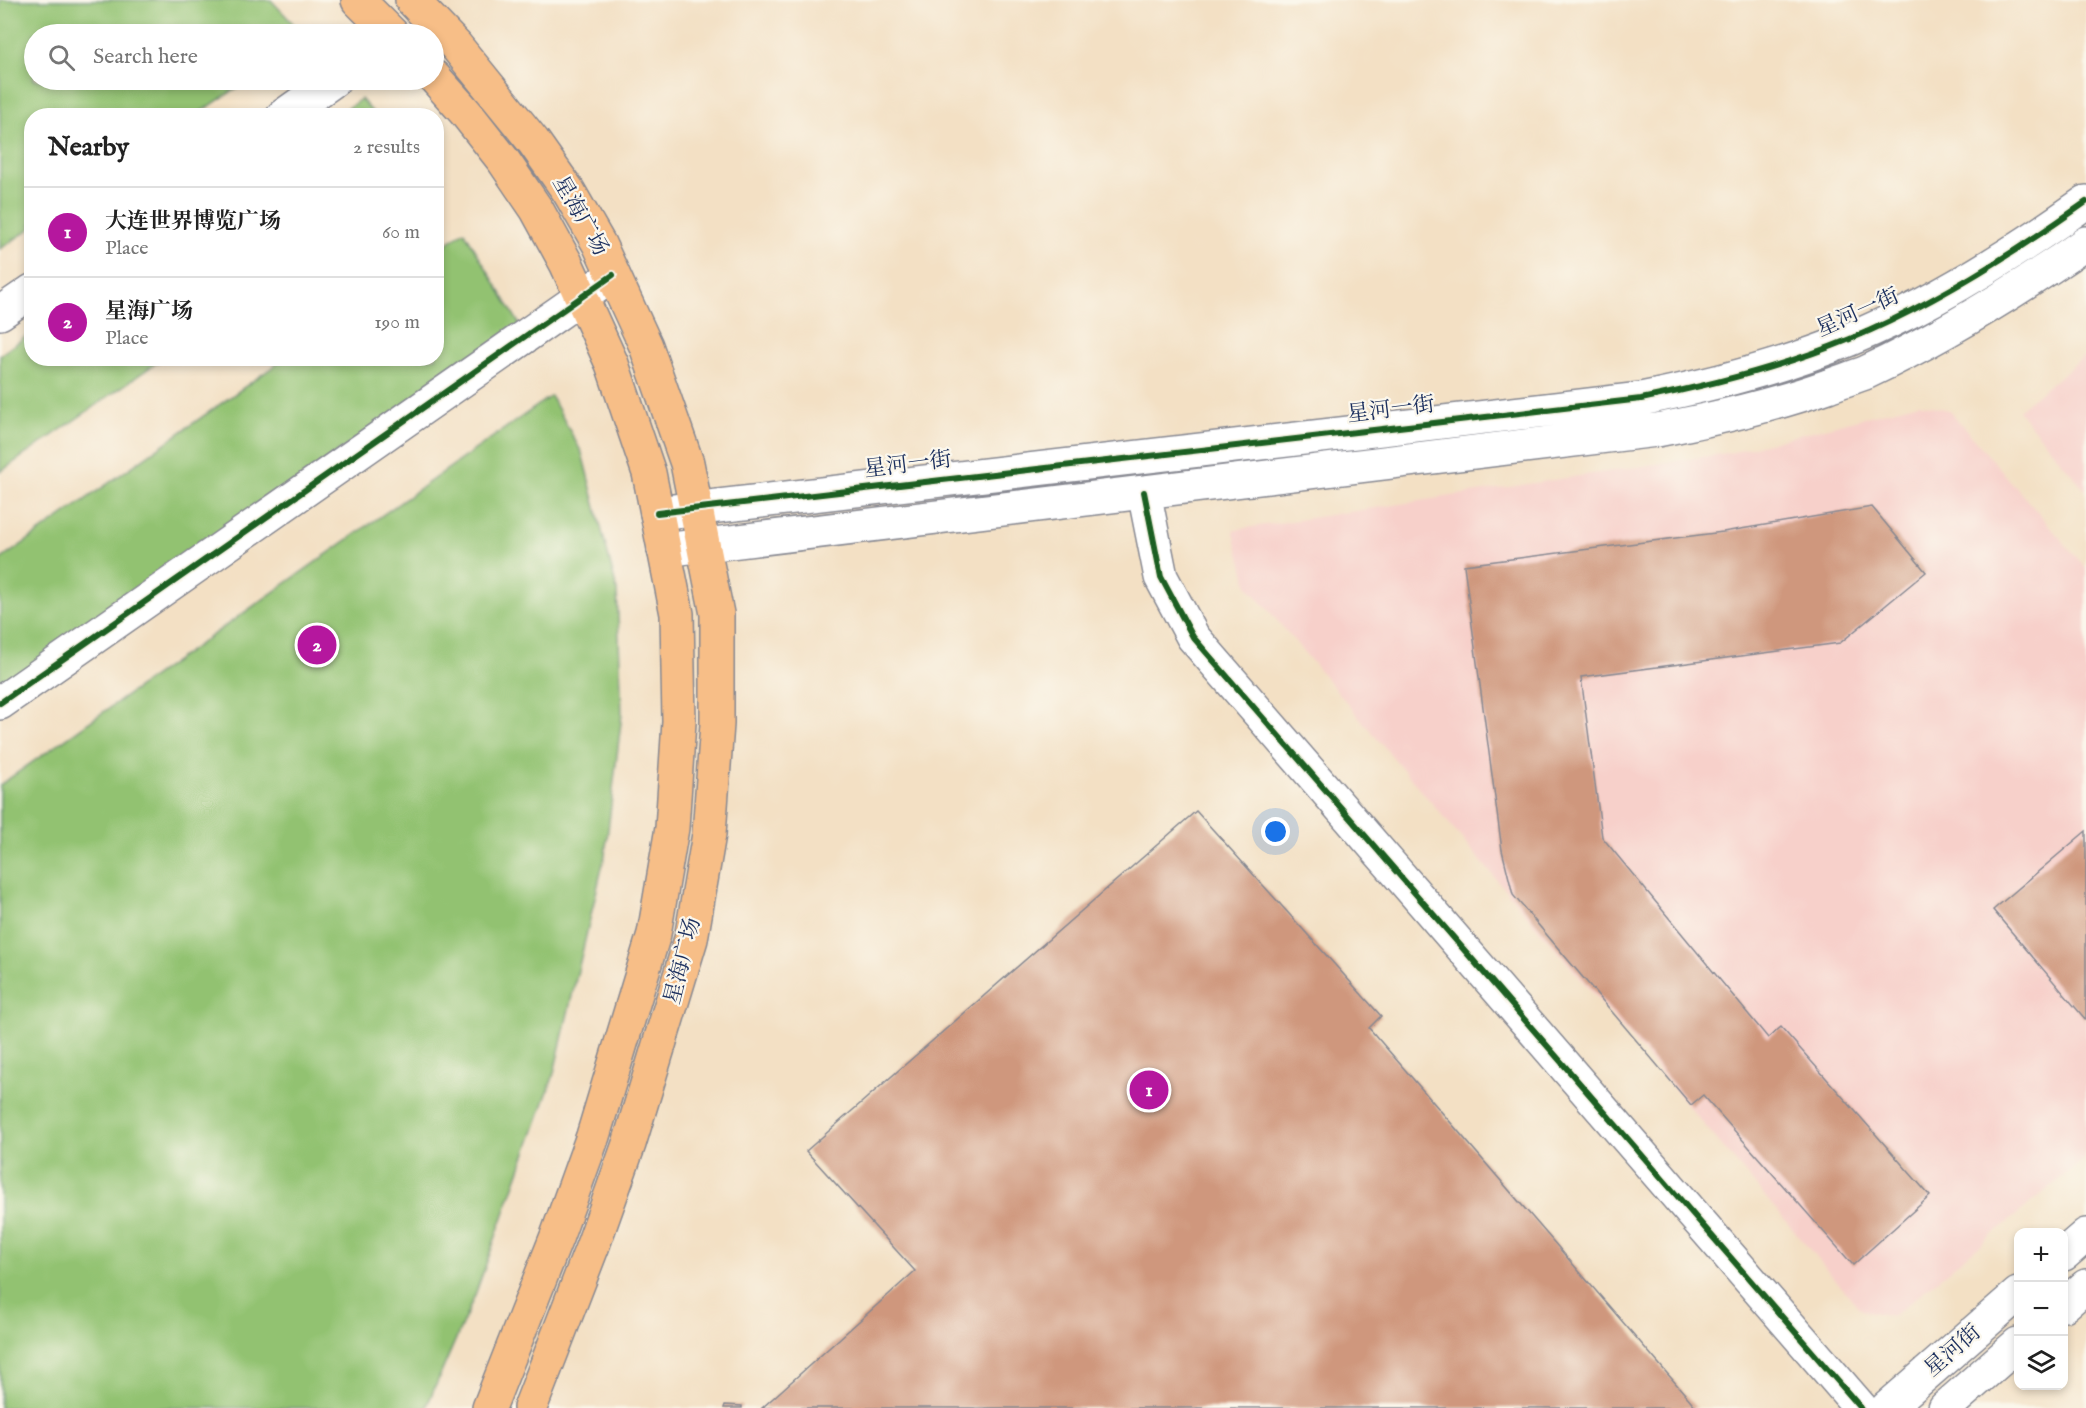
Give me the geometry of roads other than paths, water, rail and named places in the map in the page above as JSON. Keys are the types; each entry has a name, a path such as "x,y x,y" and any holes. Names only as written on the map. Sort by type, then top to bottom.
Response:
{"highway":[{"path":"358,0 382,24"},
{"name":"星海广场","path":"419,8 435,24"},
{"name":"星海广场","path":"444,34 463,53 533,141 569,192 614,275 646,345 687,463 717,614 717,724 709,834 691,939 629,1144 530,1408"},
{"name":"星海广场","path":"444,88 503,160 537,210 566,263 612,364 649,473 677,615 679,722 672,828 654,934 593,1136 557,1236 489,1408"}],"street":[{"path":"407,24 419,8"},
{"path":"294,108 320,90"},
{"name":"星河一街","path":"657,513 1641,399 1715,384 1790,361 1861,334 1969,278 2026,245 2086,202"},
{"path":"664,550 1657,430 1723,417 1796,397 1865,373 1998,302 2086,243"},
{"path":"0,703 614,275"},
{"path":"0,313 24,296"},
{"path":"1144,492 1161,578 1193,637 1861,1408"},
{"path":"2068,1251 2086,1235"},
{"path":"2068,1302 2086,1286"},
{"name":"星河街","path":"1887,1408 2014,1298"},
{"name":"星河街","path":"1945,1408 2014,1348"}],"place":[{"name":"星海广场","path":"317,645"},
{"name":"大连世界博览广场","path":"1149,1090"}]}
